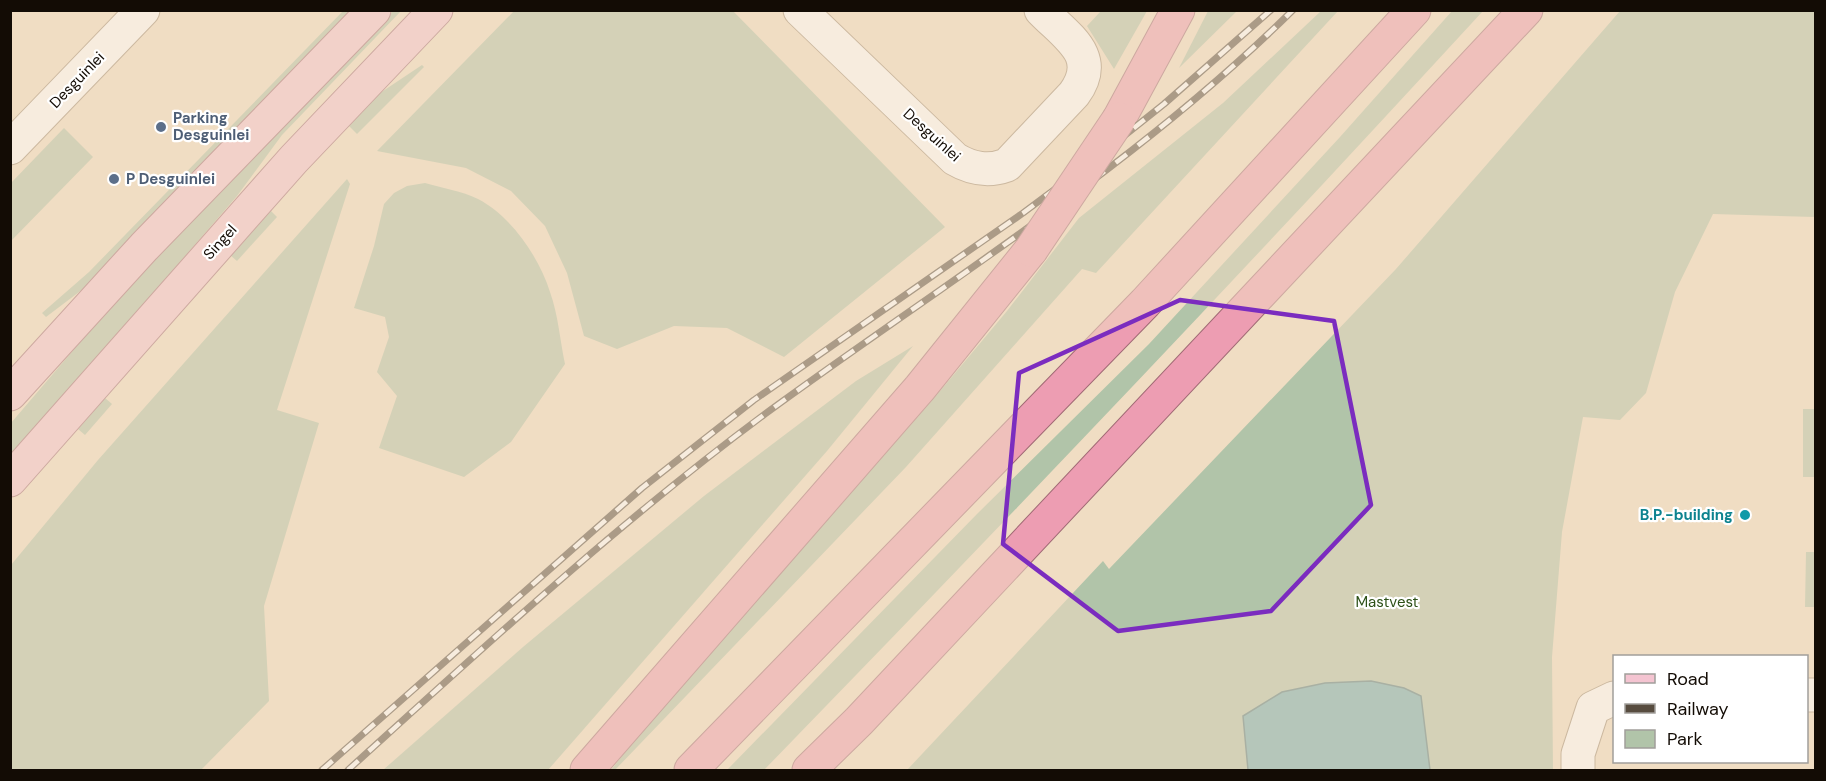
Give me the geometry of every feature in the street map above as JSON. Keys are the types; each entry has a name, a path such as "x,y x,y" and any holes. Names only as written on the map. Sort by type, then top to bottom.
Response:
{"highway":[{"path":"586,771 912,397 1031,250 1119,119 1178,10"},
{"path":"691,771 1137,311 1414,10"},
{"path":"809,771 1524,13"}],"main road":[{"path":"10,394 144,247 374,10"},
{"name":"Singel","path":"10,480 294,159 436,10"}],"street":[{"name":"Desguinlei","path":"800,10 955,159 966,166 994,170 1007,165 1074,94 1083,81 1086,69 1084,57 1075,44 1041,10"},
{"name":"Desguinlei","path":"10,148 126,17"},
{"path":"1578,771 1578,754 1604,703"}],"highlighted area":[{"path":"1180,300 1334,321 1371,505 1271,611 1118,631 1003,544 1019,373"}],"green space":[{"path":"343,11 351,11 83,289 46,317 42,313 89,272"},
{"path":"393,11 401,11 282,135 237,196 11,458 11,423 76,347 253,152"},
{"path":"514,11 733,11 945,227 784,357 727,328 674,326 617,349 584,336 567,273 545,226 511,191 466,168 377,151"},
{"path":"1099,11 1147,11 1114,69 1087,26"},
{"path":"1208,11 1237,11 1179,68"},
{"path":"1321,11 1338,11 1096,273 1082,269 906,467 615,770 611,770 645,727 930,403 1007,311 1079,218 1223,103"},
{"path":"1452,11 1483,11 1126,393 764,770 727,770 977,514 1149,344 1340,137"},
{"name":"Mastvest","path":"1620,11 1815,11 1815,217 1713,214 1675,292 1646,393 1620,420 1583,417 1562,532 1552,657 1553,770 907,770 1103,561 1109,569 1396,269"},
{"path":"422,65 424,67 357,134 349,126 377,95"},
{"path":"64,128 93,157 11,241 11,183"},
{"path":"347,179 350,184 277,410 319,423 264,606 269,701 201,770 11,770 11,565 98,460"},
{"path":"425,183 478,199 502,216 522,239 539,265 553,300 565,364 511,442 464,477 379,448 397,396 377,372 389,337 385,317 354,308 374,246 384,204 394,193 407,186"},
{"path":"271,211 277,217 237,261 230,255"},
{"path":"913,346 827,451 548,770 383,770 523,647 704,496 856,381"},
{"path":"105,398 112,404 85,435 78,429"},
{"path":"1803,409 1815,409 1815,477 1803,477"},
{"path":"1806,552 1815,552 1815,607 1805,607"}],"water":[{"path":"1371,681 1404,688 1421,696 1430,770 1248,770 1243,716 1282,692 1325,683"}],"railway":[{"path":"322,770 642,488 754,400 1023,213 1090,163 1164,104 1271,10"},
{"path":"348,770 552,587 657,498 765,414 1103,172 1169,121 1293,10"}],"place":[{"name":"Parking Desguinlei","path":"161,127"},
{"name":"P Desguinlei","path":"114,179"},
{"name":"B.P.-building","path":"1745,515"}]}
